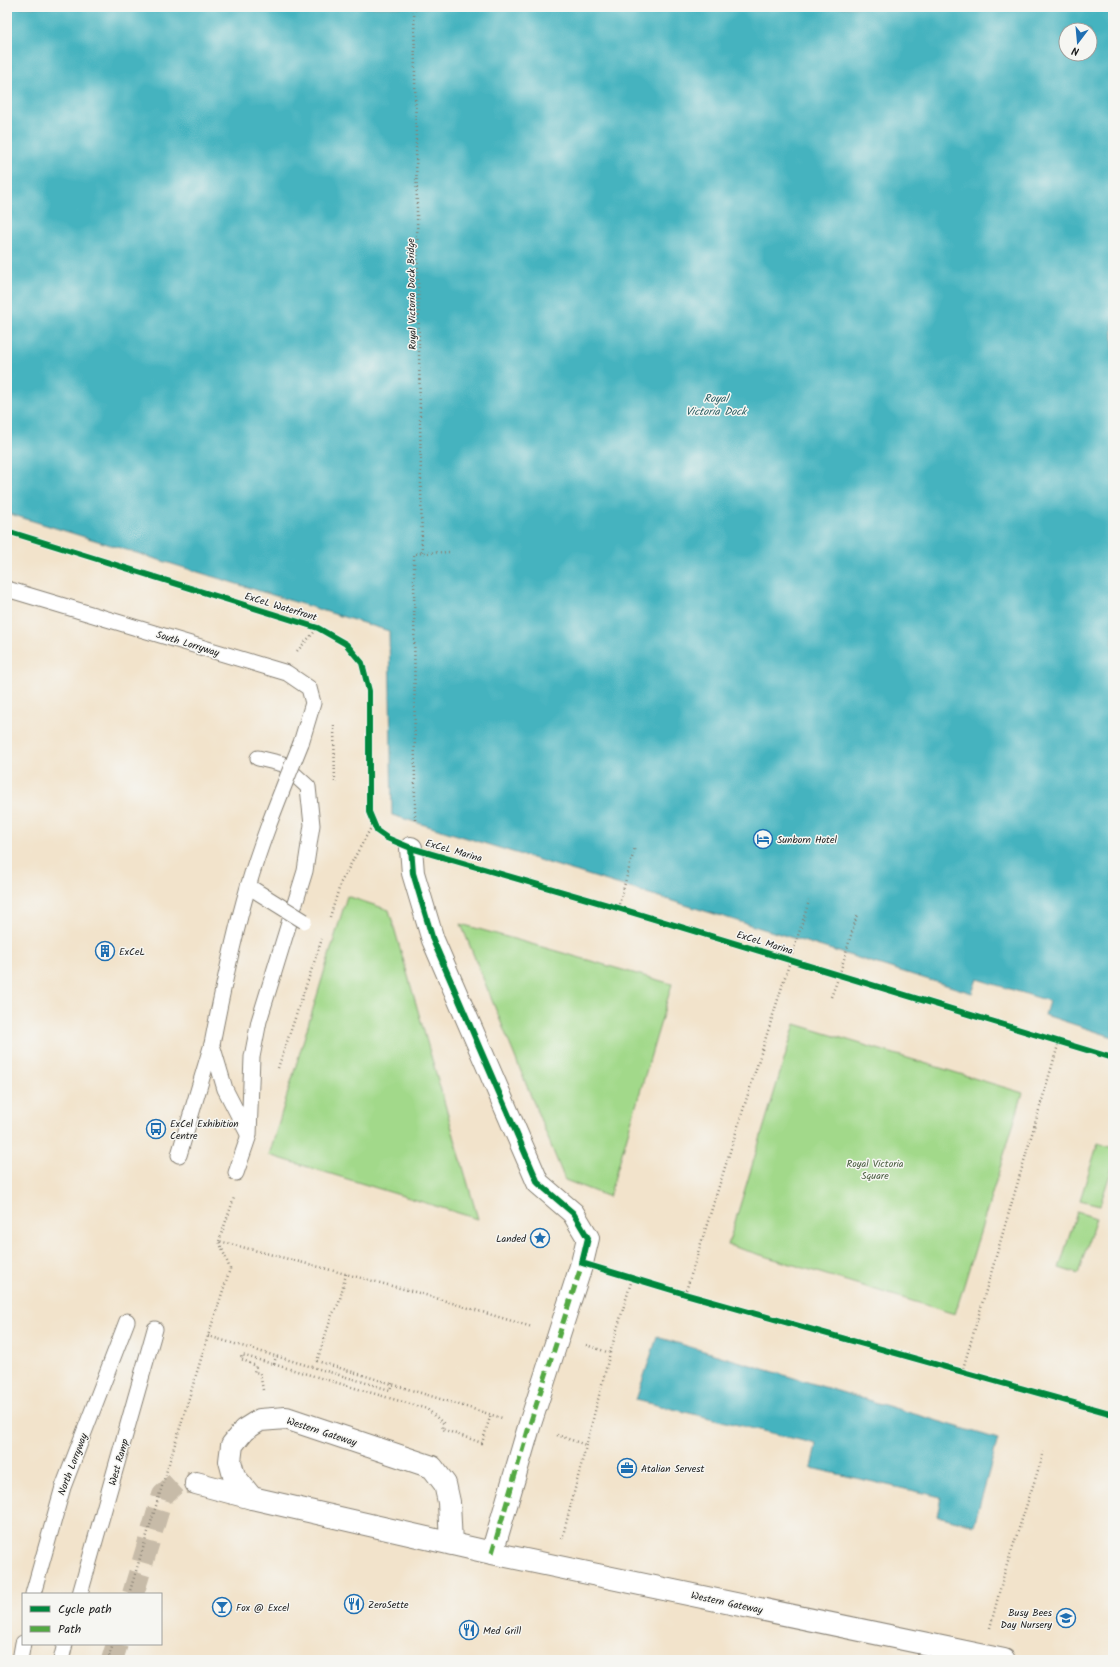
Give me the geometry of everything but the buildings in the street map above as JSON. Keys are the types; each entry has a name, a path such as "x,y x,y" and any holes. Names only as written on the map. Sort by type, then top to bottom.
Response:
{"street":[{"path":"411,848 413,873 433,940 538,1183 573,1213 588,1238 582,1263 517,1464 492,1553"},
{"name":"Western Gateway","path":"450,1544 449,1502 445,1484 432,1467 286,1418 267,1418 260,1420 244,1430 232,1445 230,1461 234,1476 252,1498 450,1544 994,1658"},
{"path":"196,1483 252,1498"}],"lane":[{"name":"South Lorryway","path":"7,589 287,673 309,688 313,703 301,744 277,804 248,886 224,980 212,1044 179,1155"},
{"path":"236,1173 248,1135 252,1057 259,1021 305,871 312,825 308,787 283,764 258,758"},
{"path":"248,886 304,920"},
{"path":"212,1044 225,1089 248,1135"},
{"name":"North Lorryway","path":"33,1593 63,1487 127,1321"},
{"name":"West Ramp","path":"80,1593 155,1329"},
{"path":"20,1660 23,1645"},
{"path":"61,1660 66,1645"}],"path":[{"path":"292,657 318,628"},
{"path":"372,821 377,831 387,838 411,848"},
{"path":"338,894 341,882 372,821"},
{"path":"618,908 635,847"},
{"path":"678,1292 688,1295 789,960 809,900"},
{"path":"610,905 625,910"},
{"path":"831,997 857,916"},
{"path":"832,974 847,978"},
{"path":"1052,1039 1067,1044"},
{"path":"962,1372 1059,1042"},
{"path":"129,1593 230,1269 219,1241 419,1293 501,1317"},
{"path":"346,1274 339,1303 332,1315 317,1361 482,1412"},
{"path":"625,1276 640,1281"},
{"path":"562,1541 610,1353 632,1279"},
{"path":"208,1336 390,1390 392,1383"},
{"path":"267,1418 260,1373 254,1372 256,1366 241,1359 242,1355 427,1409 443,1423 442,1429 482,1443 491,1414"},
{"path":"274,1364 276,1356"},
{"path":"954,1370 969,1374"},
{"path":"994,1658 1004,1574 1044,1452"},
{"path":"108,1660 113,1645"}],"green space":[{"path":"347,896 389,910 478,1219 269,1155"},
{"path":"461,924 672,984 609,1197 565,1180"},
{"name":"Royal Victoria Square","path":"795,1024 1023,1093 955,1314 728,1245"},
{"path":"1098,1143 1113,1148 1113,1165 1100,1205 1080,1200"},
{"path":"1077,1212 1096,1218 1078,1274 1059,1268"}],"water":[{"name":"Royal Victoria Dock","path":"7,7 1113,7 1113,1037 1045,1015 1049,1001 977,979 972,993 392,815 389,631 7,513"},
{"path":"657,1337 998,1439 974,1525 937,1516 941,1497 811,1468 816,1444 636,1400"}],"tunnel":[{"path":"133,1593 163,1495 176,1483 196,1483"},
{"path":"112,1660 117,1645"}],"marked path":[{"path":"492,1553 529,1427 583,1261"}],"cycle path":[{"name":"ExCeL Waterfront","path":"7,531 318,628 346,644 362,663 369,691 369,812 377,831 387,838 411,848 618,908 1113,1058"},
{"path":"411,848 413,873 433,940 538,1183 573,1213 588,1238 582,1263 685,1294 1113,1414"}],"place":[{"name":"Sunborn Hotel","path":"763,839"},
{"name":"ExCeL","path":"105,951"},
{"name":"ExCel Exhibition Centre","path":"156,1129"},
{"name":"Landed","path":"540,1238"},
{"name":"Atalian Servest","path":"627,1468"},
{"name":"ZeroSette","path":"354,1604"},
{"name":"Fox @ Excel","path":"222,1607"},
{"name":"Busy Bees Day Nursery","path":"1066,1618"},
{"name":"Med Grill","path":"469,1630"}]}
